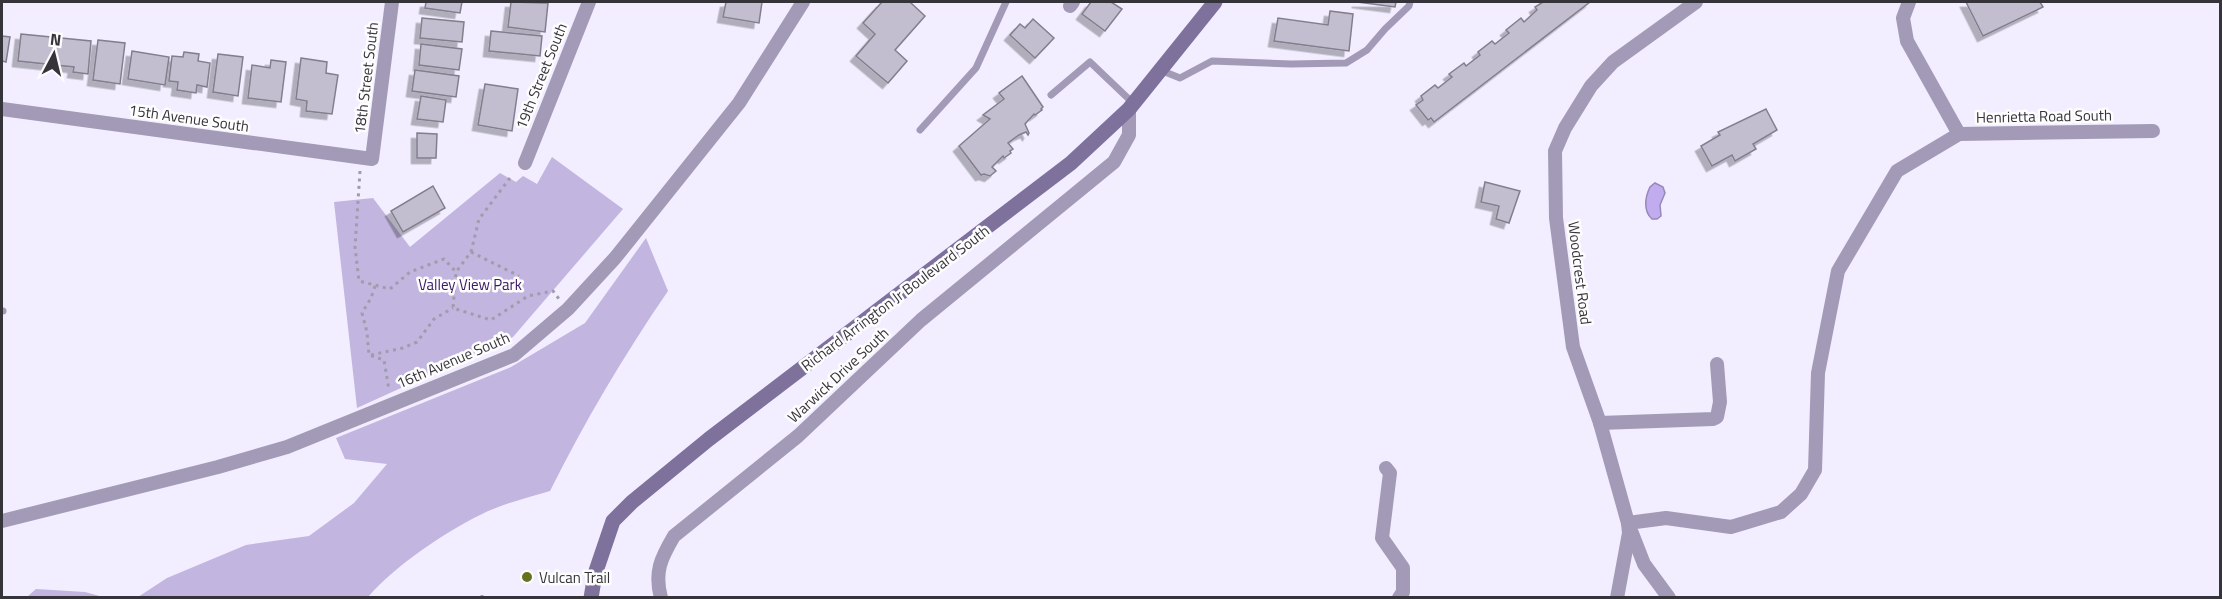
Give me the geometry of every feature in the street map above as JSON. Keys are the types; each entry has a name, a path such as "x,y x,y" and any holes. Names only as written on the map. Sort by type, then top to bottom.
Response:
{"street":[{"name":"18th Street South","path":"372,159 392,2"},
{"name":"19th Street South","path":"525,163 589,2"},
{"name":"16th Avenue South","path":"2,520 218,467 287,447 514,355 568,309 615,258 739,103 803,2"},
{"name":"Richard Arrington Jr Boulevard South","path":"591,597 595,574 613,522 632,502 709,439 1071,163 1131,106 1215,2"},
{"name":"Woodcrest Road","path":"1617,597 1629,533 1628,523 1600,423 1573,347 1556,218 1555,151 1565,128 1591,86 1613,62 1696,2"},
{"path":"1909,2 1903,18 1907,41 1959,134"},
{"name":"Warwick Drive South","path":"661,597 656,581 663,555 674,536 798,436 921,320 1114,162 1129,135 1131,106"},
{"name":"15th Avenue South","path":"2,109 372,159"},
{"name":"Henrietta Road South","path":"1628,523 1666,518 1731,527 1781,512 1801,494 1815,470 1818,373 1838,271 1897,171 1959,134 2153,131"},
{"path":"1600,423 1717,417 1720,402 1717,364"},
{"path":"1386,468 1390,473 1383,538 1403,568 1404,592 1399,597"},
{"path":"1628,523 1644,564 1669,597"}],"lane":[{"path":"920,130 976,68 1006,2"},
{"path":"1160,70 1180,78 1212,61 1291,64 1346,63 1367,50 1409,6 1410,2"},
{"path":"1051,95 1090,62 1131,106"}],"path":[{"path":"361,169 355,247 359,281 390,289 410,272 444,259 456,272"},
{"path":"453,308 456,272 471,252 478,219 510,178"},
{"path":"471,252 519,276"},
{"path":"369,356 367,332 362,314 375,285"},
{"path":"369,356 403,348 417,342 434,319 453,308 491,320 528,296 553,291 568,309"},
{"path":"369,356 384,360 389,394"}],"green space":[{"name":"Valley View Park","path":"552,157 623,209 513,337 357,408 334,202 373,198 410,247 500,173 516,182 523,176 537,184"},
{"path":"646,238 668,291 606,389 550,491 497,508 451,531 391,574 368,597 138,597 167,578 246,545 309,536 354,503 387,464 345,459 336,438 511,367 585,323"},
{"path":"36,589 85,592 103,597 27,597"}],"shaded area":[{"path":"1655,183 1663,187 1665,193 1660,205 1661,216 1652,219 1647,212 1646,199 1650,187"}],"building":[{"path":"426,2 462,2 460,13 425,8"},
{"path":"511,2 548,3 545,32 508,27"},
{"path":"726,2 762,2 759,23 723,17"},
{"path":"882,2 912,2 925,16 895,50 907,61 888,83 856,56 875,34 863,23"},
{"path":"1091,2 1111,2 1122,9 1105,31 1082,14"},
{"path":"1357,2 1396,2 1395,7"},
{"path":"1543,2 1590,2 1434,122 1431,118 1428,120 1416,105 1423,100 1421,96 1435,85 1438,88 1452,77 1449,74 1464,63 1466,66 1492,41 1495,44 1509,33 1506,30 1521,18 1524,22 1537,10 1535,7"},
{"path":"1966,2 2040,2 2043,7 1983,36"},
{"path":"1330,11 1353,14 1349,51 1274,41 1278,18 1328,25"},
{"path":"422,18 464,22 462,42 420,38"},
{"path":"1033,19 1054,38 1035,58 1010,35 1020,24 1025,28"},
{"path":"491,31 542,36 540,56 489,51"},
{"path":"21,34 91,41 88,74 73,72 74,67 18,61"},
{"path":"2,36 10,37 6,62 2,61"},
{"path":"98,40 125,43 120,84 93,80"},
{"path":"421,44 462,49 459,70 419,65"},
{"path":"132,51 169,57 165,85 128,79"},
{"path":"184,52 199,54 198,61 210,63 207,87 197,85 196,93 177,90 178,82 169,81 172,56 183,57"},
{"path":"218,54 243,57 238,96 213,92"},
{"path":"301,58 327,62 326,73 338,75 332,114 306,111 307,101 296,99"},
{"path":"271,60 286,62 281,102 248,98 252,65 270,68"},
{"path":"415,70 459,76 456,97 412,91"},
{"path":"1022,76 1043,107 1042,110 1034,114 1025,124 1028,135 1026,132 1008,143 1013,149 992,167 996,171 990,176 981,175 959,146 990,119 983,115 1004,99 999,93"},
{"path":"485,84 518,89 512,131 478,125"},
{"path":"421,96 446,100 443,122 417,119"},
{"path":"1766,109 1777,130 1753,144 1756,149 1735,161 1732,155 1712,166 1701,146 1720,135 1718,132"},
{"path":"417,133 437,134 436,158 417,158"},
{"path":"1485,182 1520,191 1509,223 1496,219 1499,206 1481,202"},
{"path":"433,186 445,208 403,232 391,211"}],"place":[{"name":"Vulcan Trail","path":"527,577"}]}
